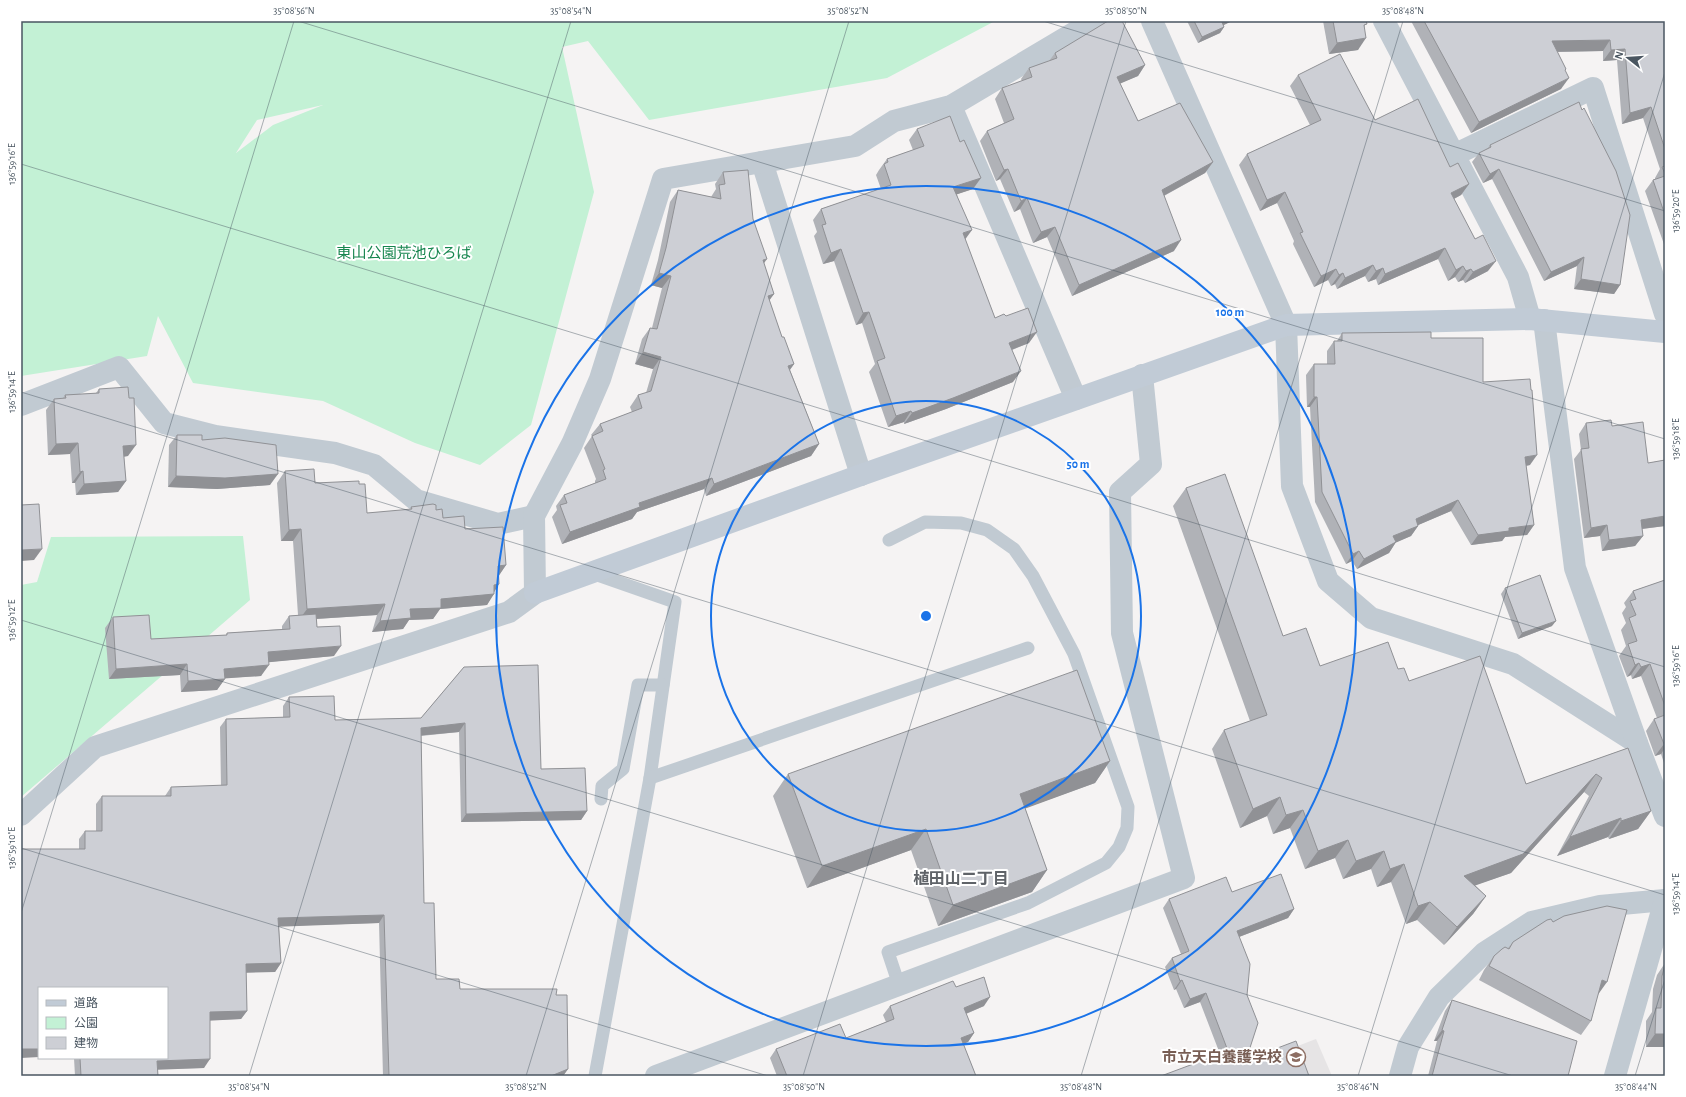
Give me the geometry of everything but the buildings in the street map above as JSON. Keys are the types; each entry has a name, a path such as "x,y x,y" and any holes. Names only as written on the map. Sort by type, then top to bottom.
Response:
{"street":[{"path":"535,593 534,516 572,444 600,380 663,179 855,146 894,121 951,106 1094,21"},
{"path":"1152,21 1286,325 1292,486 1328,581 1371,618 1513,664 1637,743"},
{"path":"1384,21 1518,277 1537,319 1575,568 1637,743 1665,816"},
{"path":"1454,155 1593,88 1665,314"},
{"path":"951,106 1076,399"},
{"path":"762,162 861,475"},
{"path":"21,815 95,747 509,612 535,593 590,572 1286,325 1537,319 1665,332"},
{"path":"21,405 119,367 164,423 215,436 335,453 374,465 416,500 498,524 534,516"},
{"path":"656,1076 1184,878 1122,634 1120,492 1151,464 1142,375"},
{"path":"1400,1076 1408,1047 1439,997 1484,952 1532,922 1600,906 1665,900 1615,1076"}],"lane":[{"path":"889,540 925,522 961,523 988,530 1014,549 1033,576 1074,654 1128,808 1127,828 1119,847 1106,863 1028,903 888,952 899,985"},
{"path":"590,572 675,602 650,778 595,1076"},
{"path":"650,778 1028,648"},
{"path":"601,799 602,786 623,769 638,685 663,685"}],"shaded area":[{"name":"市立天白養護学校","path":"1316,1039 1332,1076 1219,1076"}],"green space":[{"name":"東山公園荒池ひろば","path":"21,21 995,21 887,78 649,120 588,41 562,47 594,192 531,425 480,465 415,443 323,401 193,383 158,316 147,356 21,376","holes":["323,105 273,125 236,153 257,120"]},
{"path":"243,536 250,600 21,797 21,585 37,582 51,537"}],"place":[{"name":"市立天白養護学校","path":"1296,1057"}],"district":[{"name":"植田山二丁目","path":"961,879"}]}
